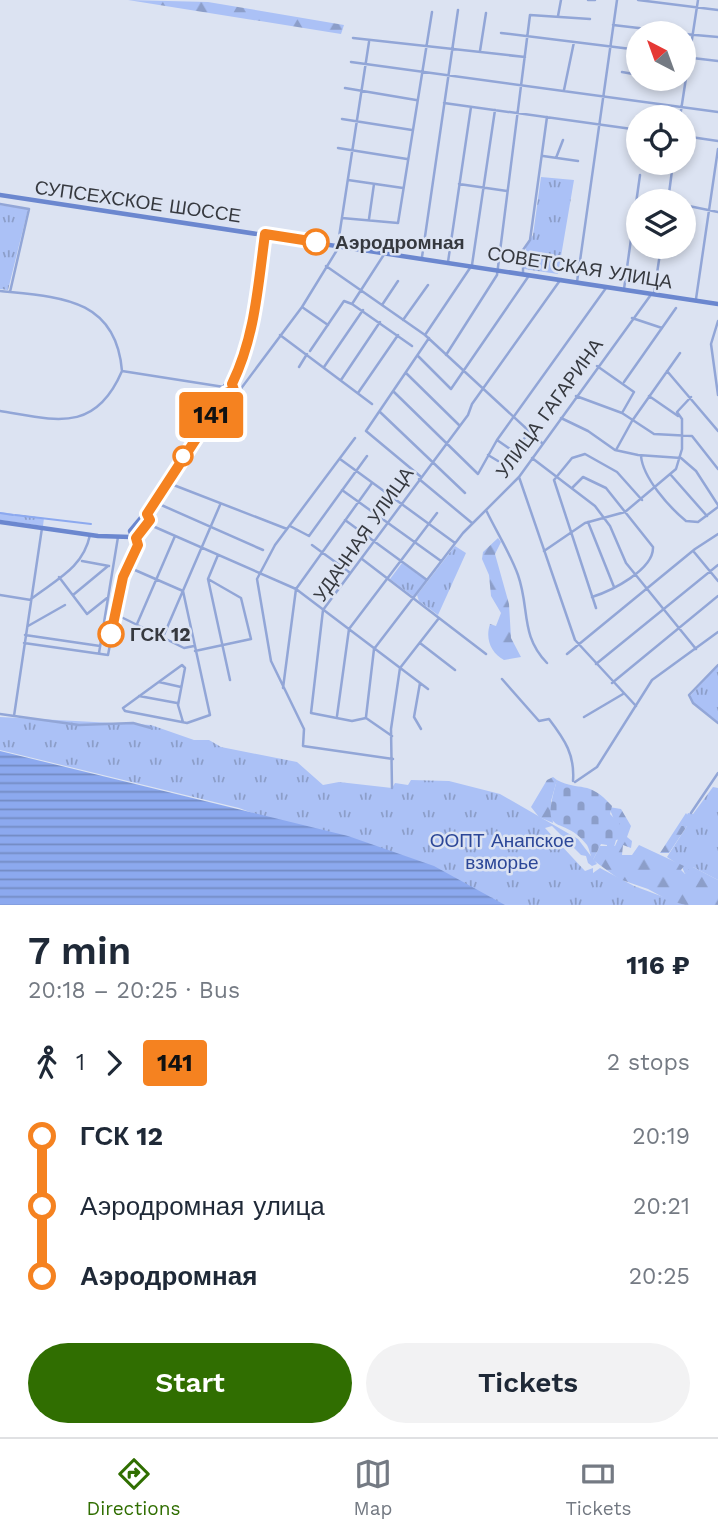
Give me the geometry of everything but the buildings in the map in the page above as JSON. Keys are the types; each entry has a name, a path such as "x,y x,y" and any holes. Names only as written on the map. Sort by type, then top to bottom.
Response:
{"main road":[{"name":"СУПСЕХСКОЕ ШОССЕ","path":"0,195 313,242"},
{"path":"134,538 130,530 140,517 149,512 226,393 234,390 232,384 249,340 265,234"},
{"name":"СОВЕТСКАЯ УЛИЦА","path":"313,242 718,303"},
{"path":"226,393 224,387 232,384"},
{"path":"0,522 90,535 134,538 148,524 149,512"}],"street":[{"path":"558,16 561,0"},
{"path":"589,0 595,0"},
{"path":"577,282 617,0"},
{"path":"638,0 718,10"},
{"path":"694,21 698,0"},
{"path":"422,257 458,10"},
{"path":"342,218 398,223 432,12"},
{"path":"480,51 486,13"},
{"path":"446,355 498,270 532,14 590,19"},
{"path":"613,25 626,26"},
{"path":"501,33 529,34 626,48"},
{"path":"696,34 718,37"},
{"path":"353,38 369,42 372,39 525,57"},
{"path":"564,90 574,41"},
{"path":"222,414 302,307 338,246 369,42"},
{"path":"696,58 718,61"},
{"path":"351,62 603,95 659,105"},
{"path":"622,72 626,73"},
{"path":"345,88 416,100"},
{"path":"443,103 626,128"},
{"path":"448,262 471,107"},
{"path":"425,335 472,265 495,110"},
{"path":"696,110 718,112"},
{"path":"523,273 523,250 530,240 547,117"},
{"path":"342,119 412,130"},
{"path":"696,138 718,141"},
{"path":"556,158 563,140"},
{"path":"338,148 407,159"},
{"path":"696,299 718,149"},
{"path":"543,156 578,161"},
{"path":"624,289 639,175"},
{"path":"348,180 403,188"},
{"path":"369,220 374,184"},
{"path":"458,184 508,192"},
{"path":"0,204 29,209 10,292"},
{"path":"696,208 718,212"},
{"path":"352,304 385,253"},
{"path":"653,293 659,259"},
{"path":"326,266 429,338 542,443"},
{"path":"418,356 451,389 530,274"},
{"name":"УДАЧНАЯ УЛИЦА","path":"337,716 331,718 310,713 323,610 459,426 561,279"},
{"path":"382,305 398,281"},
{"path":"403,320 428,285"},
{"path":"394,392 478,474 513,416 608,286"},
{"path":"0,291 82,305 97,313 112,330 119,348 122,371 103,401 82,417 58,421 0,411"},
{"name":"УЛИЦА ГАГАРИНА","path":"374,649 463,533 519,477 597,366 653,293"},
{"path":"299,367 344,301 362,310 412,346"},
{"path":"302,307 328,325"},
{"path":"624,382 676,308"},
{"path":"324,367 362,310"},
{"path":"632,318 663,328"},
{"path":"718,321 711,344 718,395"},
{"path":"341,380 380,322"},
{"path":"280,335 309,353 372,404"},
{"path":"358,393 398,335"},
{"path":"429,338 366,431 472,523"},
{"path":"616,450 632,421 680,353"},
{"path":"597,366 624,382 634,392 622,413"},
{"path":"122,371 224,387"},
{"path":"667,371 718,431"},
{"path":"407,373 459,426"},
{"path":"576,396 622,413 659,436 697,439 718,470"},
{"path":"649,396 682,419"},
{"path":"544,551 588,522 625,512 670,474 681,458 682,419 677,412 691,397"},
{"path":"380,412 465,492"},
{"path":"561,418 616,450 641,456 681,458 696,471 718,506 698,522 687,521 656,486 644,469 641,456"},
{"path":"498,440 513,451 530,432"},
{"path":"149,512 159,504 206,435"},
{"path":"355,438 289,527 259,572 256,586 264,610 271,661 304,729 303,746 393,759"},
{"path":"596,608 554,489 555,476 572,458 585,454 617,472 642,500"},
{"path":"488,455 498,461"},
{"path":"171,484 220,505 309,536 367,456"},
{"path":"531,458 593,503 606,519 634,574 696,649"},
{"path":"340,459 455,543"},
{"path":"670,474 707,516"},
{"path":"519,477 578,645 611,683 636,706"},
{"path":"572,488 579,479 588,477 606,488 653,547 652,559 634,574 592,597"},
{"path":"283,689 296,589 372,483"},
{"path":"342,490 441,561"},
{"path":"159,504 263,550"},
{"path":"163,637 220,505"},
{"path":"486,510 518,576 527,632 537,653 547,663"},
{"path":"392,736 366,718 352,721 337,716 349,629 437,513"},
{"path":"345,520 427,580"},
{"path":"588,522 614,587"},
{"path":"148,524 296,589 428,689"},
{"path":"14,716 42,528"},
{"path":"568,654 718,534"},
{"path":"0,595 31,599 81,560 90,535"},
{"path":"137,624 175,536"},
{"path":"99,653 110,566 118,537"},
{"path":"24,643 108,655 115,614 128,567 138,545 134,538"},
{"path":"312,545 350,573"},
{"path":"694,552 718,581"},
{"path":"218,555 208,579 230,680"},
{"path":"362,559 486,654"},
{"path":"81,560 110,566"},
{"path":"596,664 718,565"},
{"path":"73,595 110,566"},
{"path":"128,567 183,591"},
{"path":"60,577 87,614 107,598"},
{"path":"195,651 251,639 241,598 208,579"},
{"path":"183,591 211,713 194,722 183,722 125,711 123,708 182,665 185,668 178,703 183,722"},
{"path":"611,683 718,596"},
{"path":"27,627 65,605"},
{"path":"115,614 184,648 194,646"},
{"path":"392,788 392,736 400,668 439,618"},
{"path":"502,679 539,721 549,719 561,736 573,755 574,782 597,767 659,673 718,632"},
{"path":"25,635 100,646"},
{"path":"420,642 455,670"},
{"path":"366,718 374,649"},
{"path":"718,665 689,695 694,703 718,723"},
{"path":"159,682 181,687"},
{"path":"420,683 414,717 421,729"},
{"path":"584,718 623,694"},
{"path":"139,696 178,703"},
{"path":"0,714 79,725 133,723 150,728"},
{"path":"691,814 718,774"}],"green space":[{"path":"128,0 208,2 344,25 341,34"},
{"path":"541,177 574,180 558,274 524,269 526,247 533,235"},
{"path":"0,205 28,209 8,290 0,289"},
{"path":"0,512 44,518 43,526 0,520"},
{"path":"498,538 501,542 495,554 509,604 511,638 521,657 504,660 490,645 490,624 496,626 501,613 491,596 489,575 482,559 483,552"},
{"path":"455,546 466,553 438,615 419,601 417,595"},
{"path":"402,563 426,580 414,597 390,579"},
{"path":"718,665 718,722 692,702 690,696"},
{"name":"ООПТ Анапское взморье","path":"0,717 151,725 194,740 209,740 221,747 297,762 323,785 339,782 392,788 395,783 408,785 411,780 449,781 500,794 578,839 597,864 592,866 588,863 586,856 581,855 552,826 545,828 585,871 593,868 593,873 600,868 634,886 685,905 504,905 239,808 0,750"},
{"path":"553,777 557,780 551,801 553,823 539,817 531,807 547,780"},
{"path":"557,780 597,792 612,806 610,814 620,824 621,839 616,840 614,847 607,851 607,845 601,844 593,860 587,845 578,835 552,819 552,799"},
{"path":"713,787 718,788 718,880 693,867 685,874 682,867 667,857 687,826 681,826 688,813 693,814"},
{"path":"609,807 621,809 631,826 627,837 632,841 631,848 623,845 622,855 632,855 639,845 684,866 681,870 685,874 691,866 718,880 718,905 685,905 668,900 648,889 619,879 593,860 600,846 615,846 620,835"},
{"path":"686,813 688,816 681,826 687,826 669,853 660,853"}],"shaded area":[{"path":"0,751 348,836 434,866 505,905 0,905"}],"waterway":[{"path":"0,513 13,515"},
{"path":"15,515 91,524"}],"bus line":[{"name":"141","path":"111,634 123,577 138,545 136,538 150,520 147,514 226,393 234,390 232,384 246,353 252,328 265,234 316,242"}],"place":[{"name":"Аэродромная","path":"316,242"},
{"name":"ГСК 12","path":"111,634"}]}
